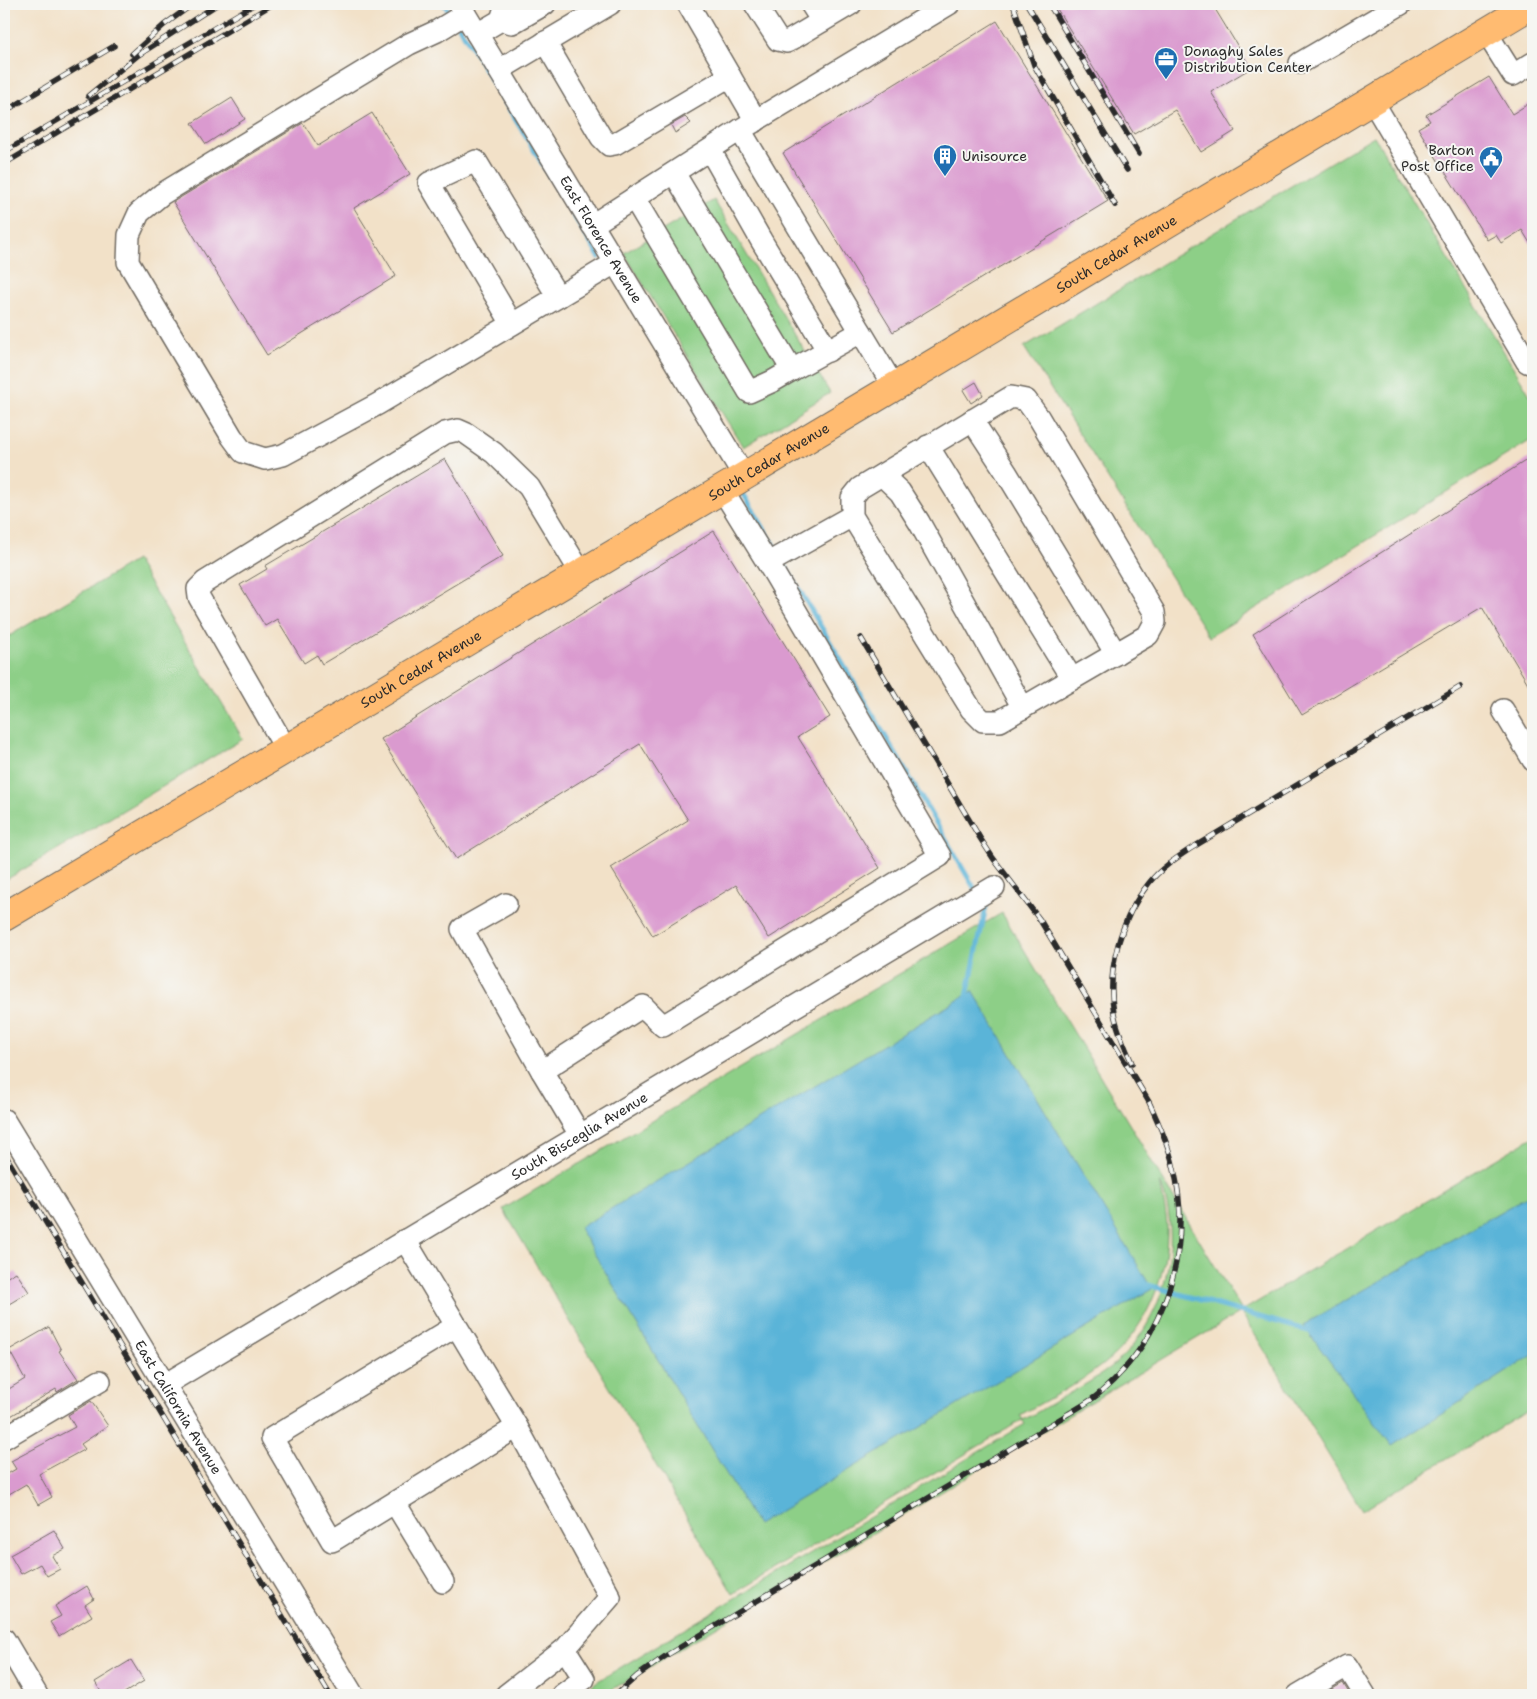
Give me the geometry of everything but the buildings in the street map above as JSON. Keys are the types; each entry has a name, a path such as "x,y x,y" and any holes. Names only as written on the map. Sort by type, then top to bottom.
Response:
{"main road":[{"name":"South Cedar Avenue","path":"4,918 1533,4"}],"street":[{"path":"477,34 506,12 512,23 545,4"},
{"path":"499,70 610,4"},
{"path":"688,4 730,76 748,126 861,332 894,387"},
{"path":"755,4 778,40 787,42 816,12 851,4"},
{"path":"592,225 748,126 949,4"},
{"path":"1300,63 1401,4"},
{"path":"462,9 437,31 409,44 162,194 140,213 129,235 128,262 232,437 243,452 265,459 283,455 352,418 615,263"},
{"name":"East Florence Avenue","path":"462,9 615,263 733,482 768,563 940,856 664,1026 643,1006 542,1071"},
{"path":"1486,32 1513,75 1529,68"},
{"path":"545,42 601,137 608,145 615,144 730,76"},
{"path":"1372,100 1528,362 1533,364"},
{"path":"710,150 761,240 828,351"},
{"path":"512,324 429,183 476,161 558,297"},
{"path":"674,173 792,370"},
{"path":"634,198 749,392 773,381 861,332"},
{"path":"1011,397 1026,400 1039,418 1154,612 1155,622 1148,635 1000,721 984,721 971,709 852,516 852,498 860,488 928,446 1011,397"},
{"path":"972,420 1006,472 1116,654"},
{"path":"286,749 199,597 198,589 205,582 446,433 458,430 467,434 494,453 529,487 581,573"},
{"path":"928,446 1072,679"},
{"path":"882,474 900,492 919,522 1023,708"},
{"path":"768,563 852,516"},
{"path":"1503,710 1533,760"},
{"name":"South Bisceglia Avenue","path":"166,1384 994,887"},
{"path":"506,904 462,929 580,1135"},
{"name":"East California Avenue","path":"4,1120 166,1384 353,1695"},
{"path":"405,1240 517,1427 610,1598 565,1649 506,1695"},
{"path":"456,1326 272,1438 332,1541 517,1427"},
{"path":"4,1438 100,1382"},
{"path":"395,1503 443,1582"},
{"path":"4,1639 38,1695"},
{"path":"562,1695 584,1678 565,1649"},
{"path":"1298,1695 1347,1666 1365,1695"}],"green space":[{"path":"1374,136 1533,400 1533,439 1209,637 1024,347"},
{"path":"714,200 830,393 743,447 624,253"},
{"path":"136,560 243,739 4,881 4,639"},
{"path":"1002,913 1242,1311 1533,1137 1533,1408 1362,1510 1241,1312 603,1695 593,1695 588,1687 1025,1424 1022,1420 733,1594 503,1209","holes":["1160,1182 1167,1205 1170,1254 1166,1278 1158,1302 1134,1344 1117,1362 1089,1382 1023,1420 1020,1415 1102,1365 1131,1337 1151,1302 1164,1264 1167,1224"]}],"water":[{"path":"973,991 1152,1289 757,1525 579,1228"},
{"path":"1533,1193 1533,1355 1392,1446 1303,1325"}],"waterway":[{"path":"444,4 452,16"},
{"path":"458,25 599,257"},
{"path":"740,488 778,552"},
{"path":"782,560 976,891"},
{"path":"966,1001 986,907 982,900"},
{"path":"1145,1284 1312,1332"}],"railway":[{"path":"132,54 164,25 193,4"},
{"path":"88,96 137,56 218,4"},
{"path":"4,152 255,4"},
{"path":"4,164 273,4"},
{"path":"1013,4 1034,65 1115,205"},
{"path":"1027,4 1127,170"},
{"path":"1049,4 1139,154"},
{"path":"4,112 114,46"},
{"path":"616,1695 637,1676 667,1655 1097,1396 1123,1370 1142,1345 1157,1319 1169,1291 1176,1261 1180,1231 1179,1200 1174,1169 1167,1143 1149,1102 1040,920 980,838 861,638"},
{"path":"1132,1063 1115,1019 1112,979 1114,962 1124,928 1139,897 1153,878 1168,864 1190,849 1460,687"},
{"path":"4,1153 330,1695"}],"place":[{"name":"Donaghy Sales Distribution Center","path":"1166,80"},
{"name":"Unisource","path":"945,177"},
{"name":"Barton Post Office","path":"1491,179"}]}
